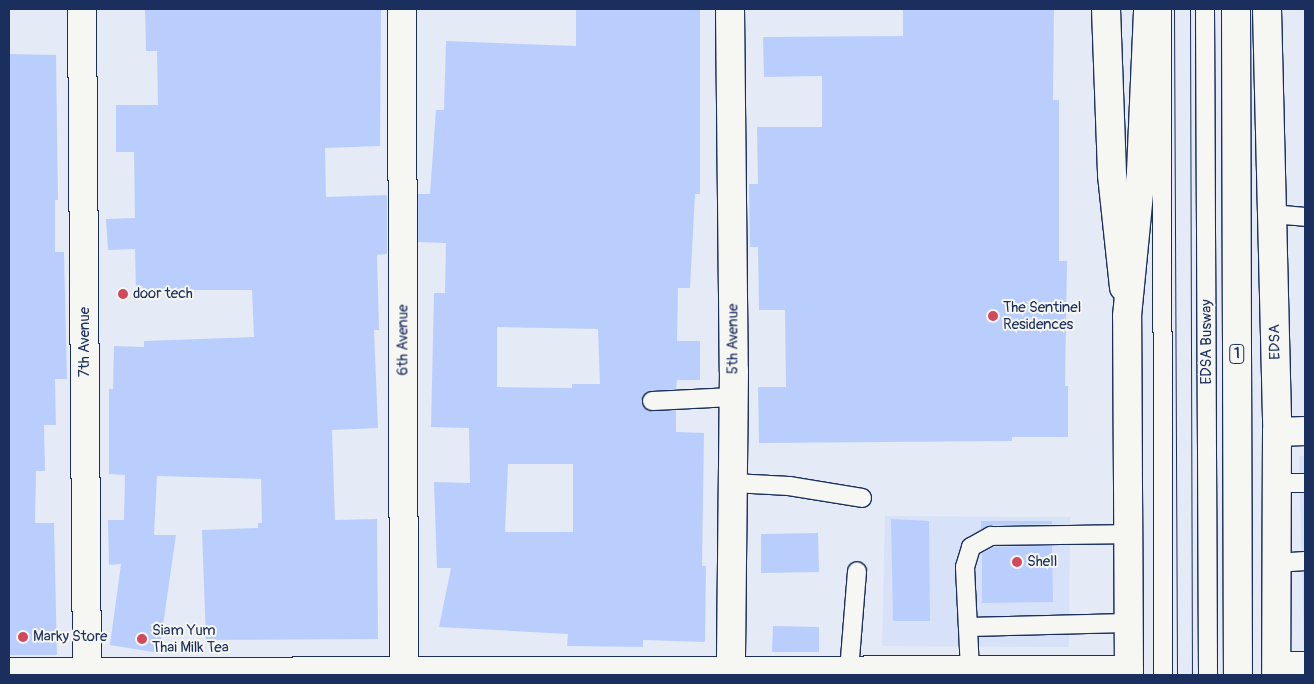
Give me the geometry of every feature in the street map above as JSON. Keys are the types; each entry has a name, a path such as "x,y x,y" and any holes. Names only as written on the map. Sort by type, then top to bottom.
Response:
{"main road":[{"name":"7th Avenue","path":"82,9 87,673"},
{"name":"6th Avenue","path":"402,9 404,671"},
{"name":"5th Avenue","path":"730,9 733,397 731,670"},
{"path":"9,672 294,673 731,670 1129,672 1127,316 1112,174 1106,9"},
{"name":"EDSA","path":"1267,9 1277,432 1277,671"},
{"path":"1127,316 1155,19"},
{"name":"1","path":"1236,21 1238,675"},
{"path":"1277,432 1305,431"},
{"path":"1277,671 1305,666"}],"lane":[{"name":"EDSA Busway","path":"1205,9 1208,675"},
{"path":"1155,19 1164,675"},
{"path":"1272,214 1305,216"},
{"path":"652,401 733,397"},
{"path":"733,483 789,486 862,498"},
{"path":"1277,483 1305,483"},
{"path":"984,672 968,627 965,567 971,547 991,536 1128,534"},
{"path":"1277,562 1305,561"},
{"path":"837,672 857,571"},
{"path":"968,627 1128,623"}],"shaded area":[{"path":"1299,456 1305,456 1305,648 1304,648"},
{"path":"885,516 1070,517 1069,647 882,646"}],"building":[{"path":"145,9 381,9 380,146 325,148 326,197 387,195 387,254 377,255 379,330 374,330 378,428 332,430 335,520 377,519 378,639 206,640 202,530 258,528 258,523 262,523 261,479 157,476 154,535 176,535 159,653 110,645 121,564 109,565 108,520 124,520 125,475 109,474 109,389 113,389 114,346 144,347 144,341 254,337 252,290 136,290 135,249 108,250 106,219 135,218 134,152 116,152 116,105 158,105 157,51 146,51"},
{"path":"576,9 700,9 700,194 695,194 690,288 678,288 677,341 700,341 700,380 677,380 676,389 647,392 641,401 648,411 676,410 676,432 704,433 702,566 706,566 705,642 643,640 643,647 567,646 568,634 439,627 451,568 437,568 434,482 470,483 469,428 431,427 434,293 445,293 446,243 418,242 418,194 430,194 436,110 444,110 446,41 576,46","holes":["497,327 598,329 600,384 572,384 572,388 497,387","508,464 573,464 573,532 505,532"]},
{"path":"903,9 1054,9 1053,100 1059,100 1059,261 1067,261 1065,386 1068,386 1068,437 1012,437 1012,441 759,443 758,387 786,387 785,310 759,310 758,247 750,247 749,184 758,184 757,127 822,127 822,76 764,77 763,37 903,36"},
{"path":"9,54 56,55 58,200 55,200 55,252 64,252 67,379 55,379 56,425 44,425 45,471 36,471 35,523 54,523 57,655 9,655"},
{"path":"891,519 929,521 930,621 893,621"},
{"path":"981,521 1052,521 1052,524 991,525 981,529"},
{"path":"818,533 819,572 761,573 761,534"},
{"name":"Shell","path":"1052,546 1053,602 982,603 982,553 994,547"},
{"path":"773,626 819,627 819,652 772,652"}],"tram line":[{"path":"1174,9 1177,675"},
{"path":"1190,9 1192,675"}],"place":[{"name":"door tech","path":"123,294"},
{"name":"The Sentinel Residences","path":"993,316"},
{"name":"Shell","path":"1017,562"},
{"name":"Marky Store","path":"23,637"},
{"name":"Siam Yum Thai Milk Tea","path":"142,639"}]}
